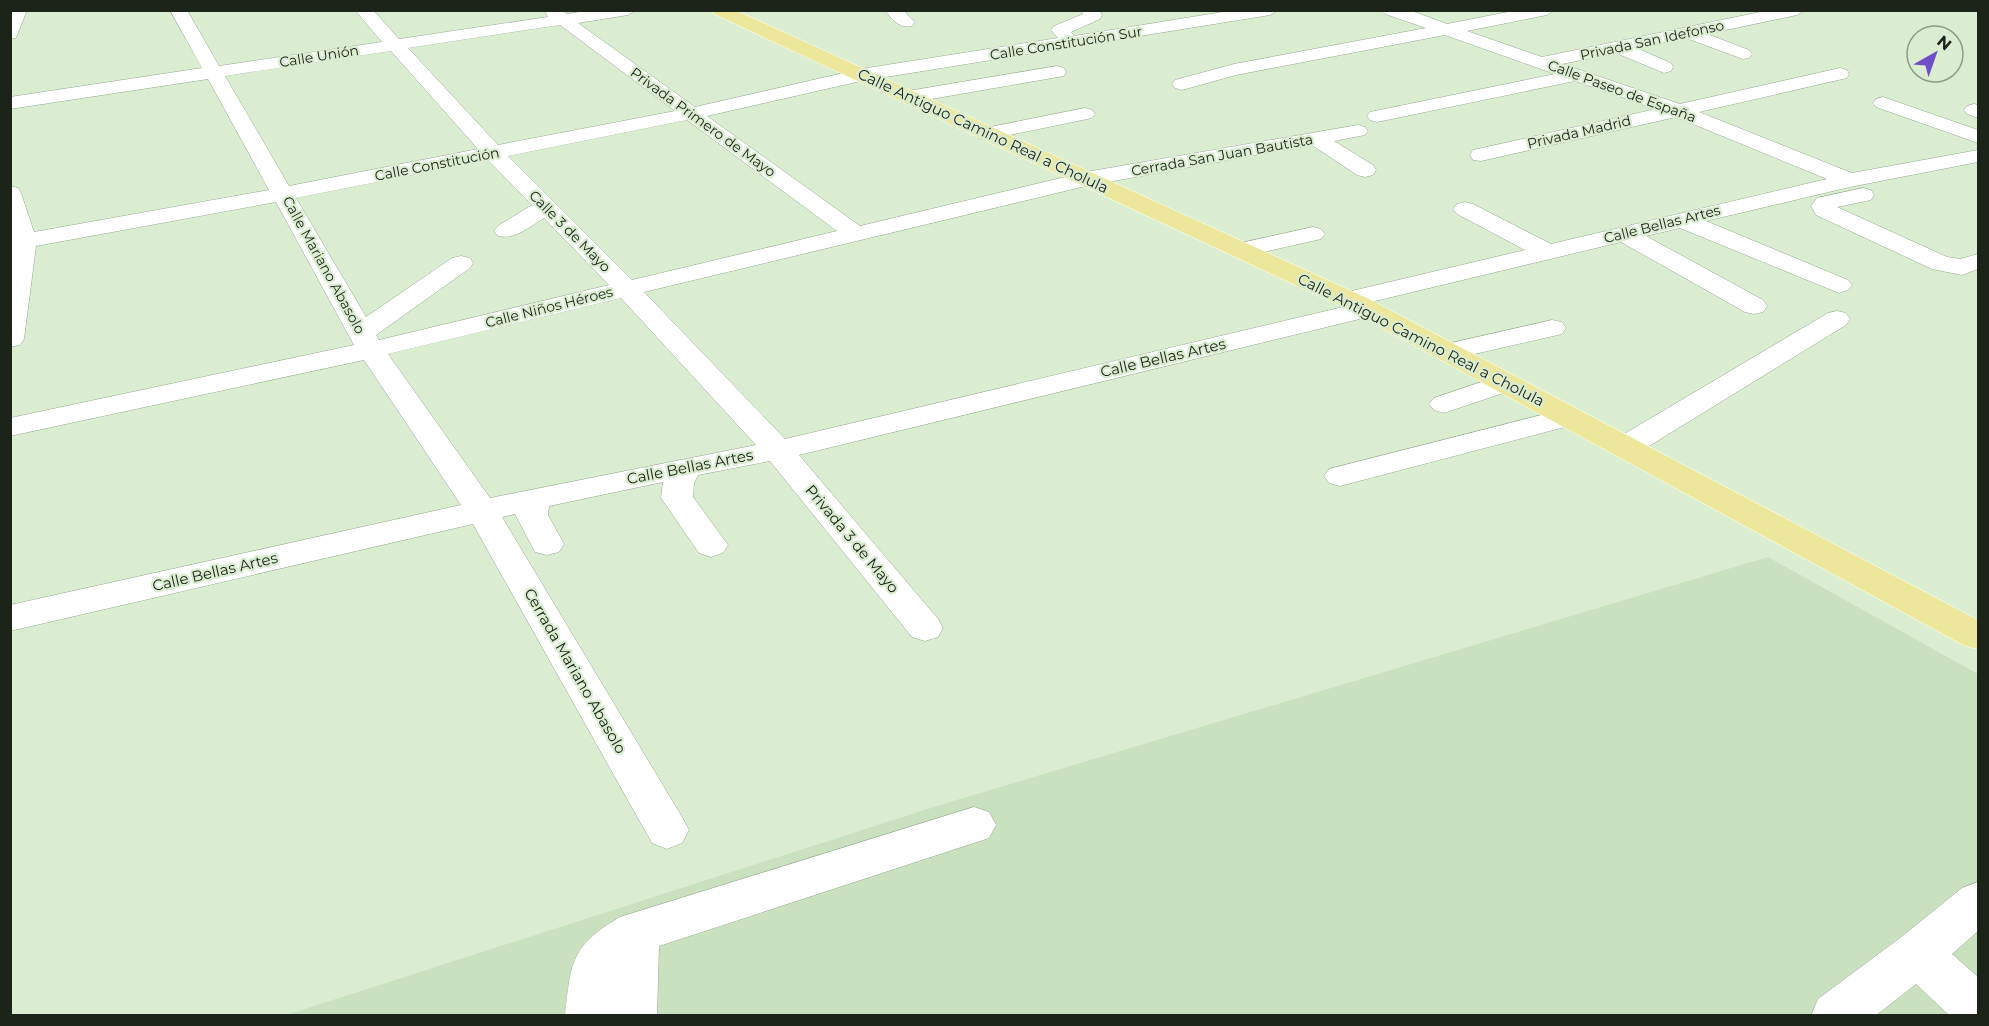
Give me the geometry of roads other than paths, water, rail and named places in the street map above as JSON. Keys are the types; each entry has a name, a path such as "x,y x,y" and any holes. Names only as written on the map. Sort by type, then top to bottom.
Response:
{"main road":[{"name":"Calle Antiguo Camino Real a Cholula","path":"720,10 1358,304 1978,636"}],"street":[{"path":"10,34 19,10"},
{"name":"Calle Mariano Abasolo","path":"178,10 366,341 483,512"},
{"name":"Calle 3 de Mayo","path":"363,10 493,153 626,288 778,450"},
{"name":"Calle Unión","path":"10,103 394,44 556,15 628,10"},
{"path":"1073,42 1060,30 1094,15 1089,10"},
{"name":"Calle Constitución Sur","path":"861,75 1270,10"},
{"name":"Calle Paseo de España","path":"1391,10 1677,110 1850,180"},
{"path":"1182,84 1234,70 1547,10"},
{"name":"Privada San Idefonso","path":"1542,63 1797,10"},
{"name":"Privada Primero de Mayo","path":"556,15 856,234"},
{"path":"1689,33 1743,54"},
{"path":"1618,47 1664,67"},
{"path":"908,97 1057,72"},
{"name":"Privada Madrid","path":"1480,155 1677,110 1698,108 1840,74"},
{"name":"Calle Constitución","path":"18,243 493,153 693,113 861,75"},
{"path":"1377,116 1577,75"},
{"path":"825,103 887,88"},
{"path":"1883,103 1978,137"},
{"path":"985,134 1085,114"},
{"name":"Cerrada San Juan Bautista","path":"1086,179 1358,131"},
{"path":"1316,139 1365,170"},
{"path":"1022,150 1060,141"},
{"name":"Calle Bellas Artes","path":"10,618 534,499 778,450 1358,304 1545,251 1850,180 1978,156"},
{"path":"1978,168 1825,203 1822,206 1824,210 1941,264 1962,267 1978,261"},
{"name":"Calle Niños Héroes","path":"10,427 366,341 626,288 1086,179"},
{"path":"10,193 18,243 10,339"},
{"path":"506,231 545,207"},
{"path":"1465,209 1545,251"},
{"path":"1680,219 1839,285"},
{"path":"1623,233 1754,306"},
{"path":"1241,250 1313,234"},
{"path":"366,341 461,263"},
{"path":"1625,447 1837,319"},
{"path":"1448,352 1552,328"},
{"path":"1444,404 1505,383"},
{"path":"1340,476 1569,417"},
{"name":"Privada 3 de Mayo","path":"778,450 925,628"},
{"path":"686,468 678,483 677,498 711,545"},
{"path":"534,499 531,514 547,544"},
{"name":"Cerrada Mariano Abasolo","path":"483,512 667,830"},
{"path":"590,1016 594,968 613,946 636,932 974,825"},
{"path":"1835,1016 1917,954 1978,903"},
{"path":"632,1016 636,932"},
{"path":"1917,954 1978,1010"}]}
